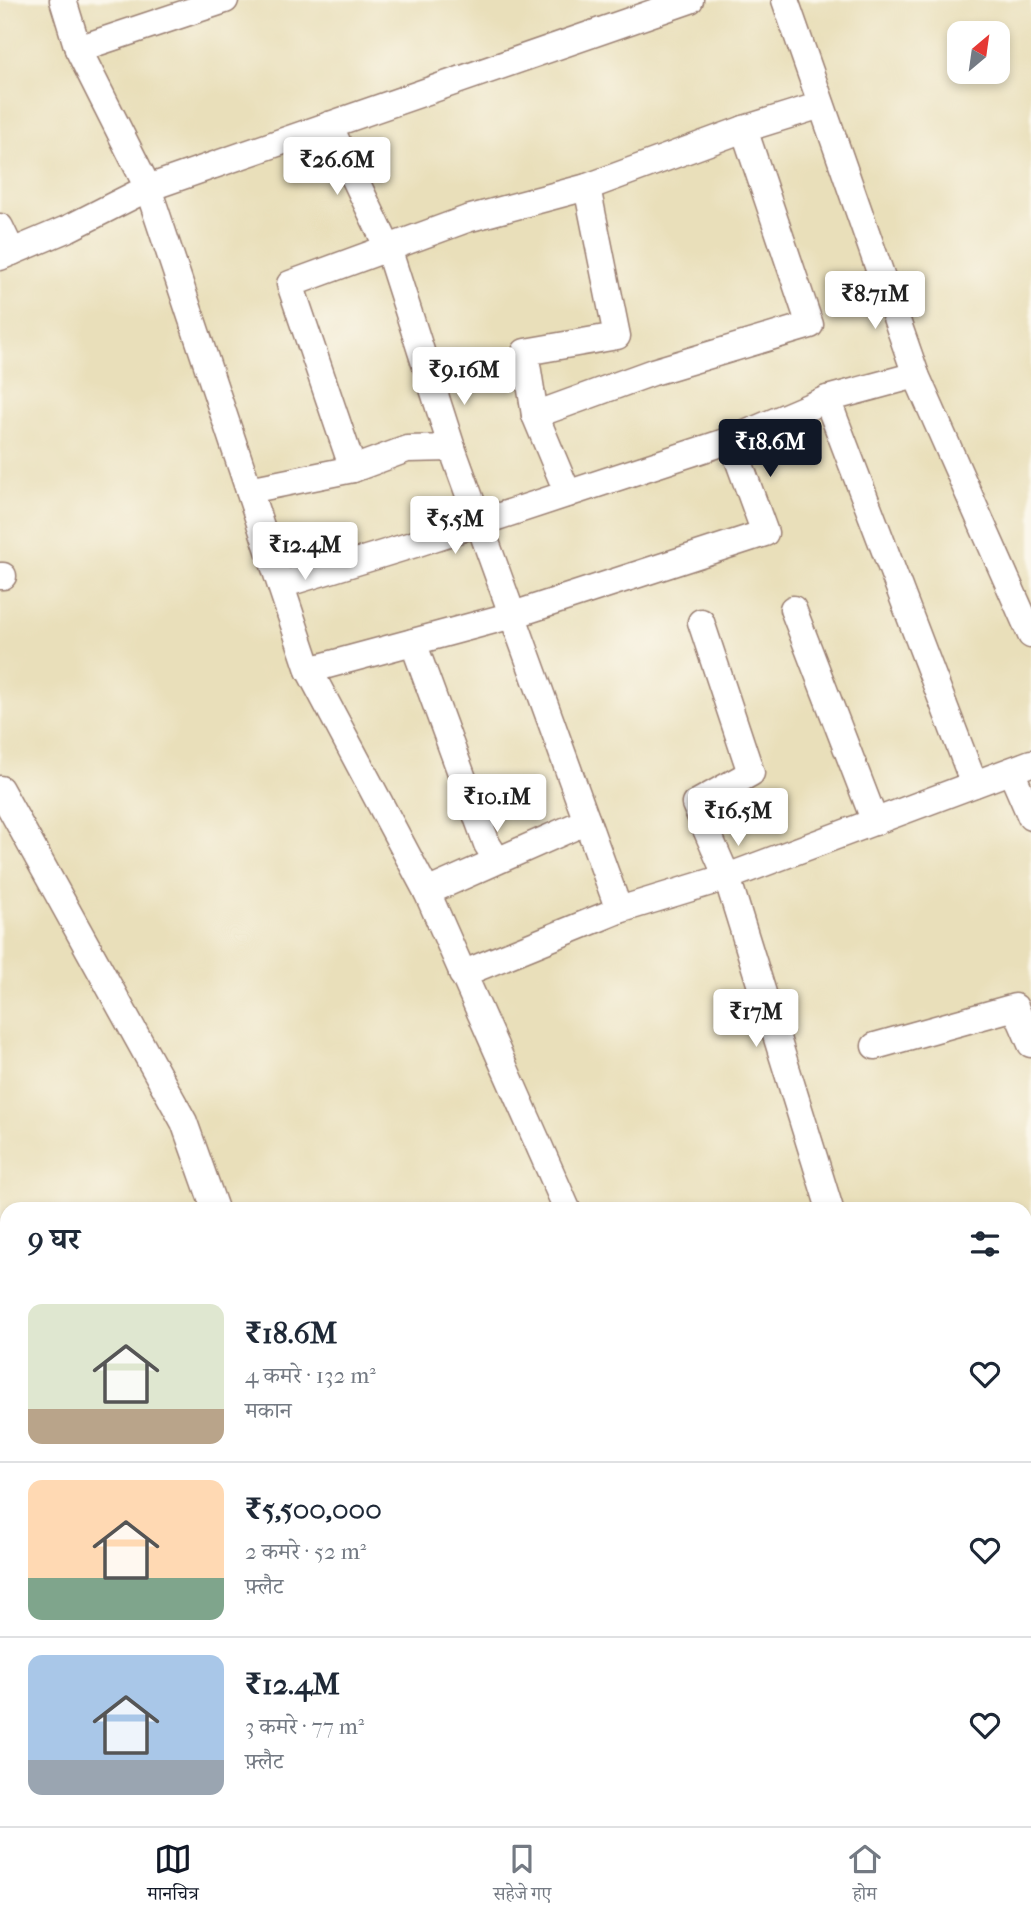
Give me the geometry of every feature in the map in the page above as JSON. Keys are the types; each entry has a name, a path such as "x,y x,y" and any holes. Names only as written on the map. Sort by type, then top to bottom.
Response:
{"street":[{"path":"63,0 78,49 148,188 309,670 427,892 564,1202"},
{"path":"78,49 225,0"},
{"path":"0,228 6,255 69,228 148,188 690,0"},
{"path":"785,0 916,374 1031,635"},
{"path":"353,469 289,284 467,219 587,187 744,129 821,105"},
{"path":"328,125 388,248 452,448 619,910"},
{"path":"534,415 653,372 810,325 744,129"},
{"path":"568,494 534,415 525,352 617,336 587,187"},
{"path":"281,585 731,440 827,399 916,374"},
{"path":"827,399 974,784"},
{"path":"309,670 513,615 765,533 731,440"},
{"path":"249,490 353,469 407,449 452,448"},
{"path":"793,609 874,822"},
{"path":"701,622 751,773 695,804 727,877 828,1202"},
{"path":"413,642 487,844 497,860"},
{"path":"462,974 619,910 727,877 1021,767 1031,817"},
{"path":"0,789 184,1122 213,1202"},
{"path":"427,892 587,821"},
{"path":"875,1046 1015,1007 1031,1044"}]}
